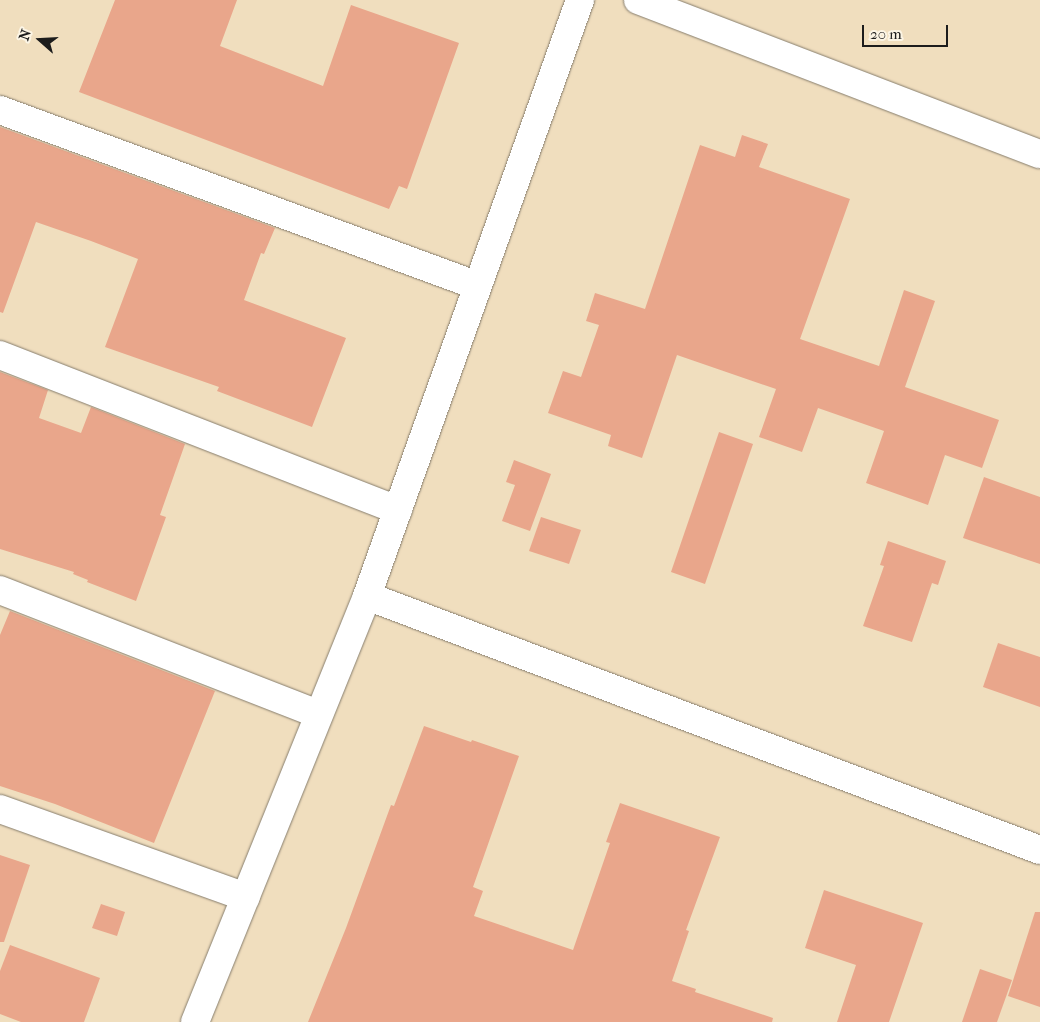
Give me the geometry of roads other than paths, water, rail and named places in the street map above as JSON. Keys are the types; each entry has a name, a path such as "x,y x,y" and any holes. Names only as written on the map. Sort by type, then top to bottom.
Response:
{"street":[{"path":"196,1022 318,714 367,596 580,0"},
{"path":"638,0 1040,154"},
{"path":"0,110 478,286"},
{"path":"0,355 398,510"},
{"path":"0,590 318,714"},
{"path":"367,596 1040,850"},
{"path":"0,809 246,897"}]}
